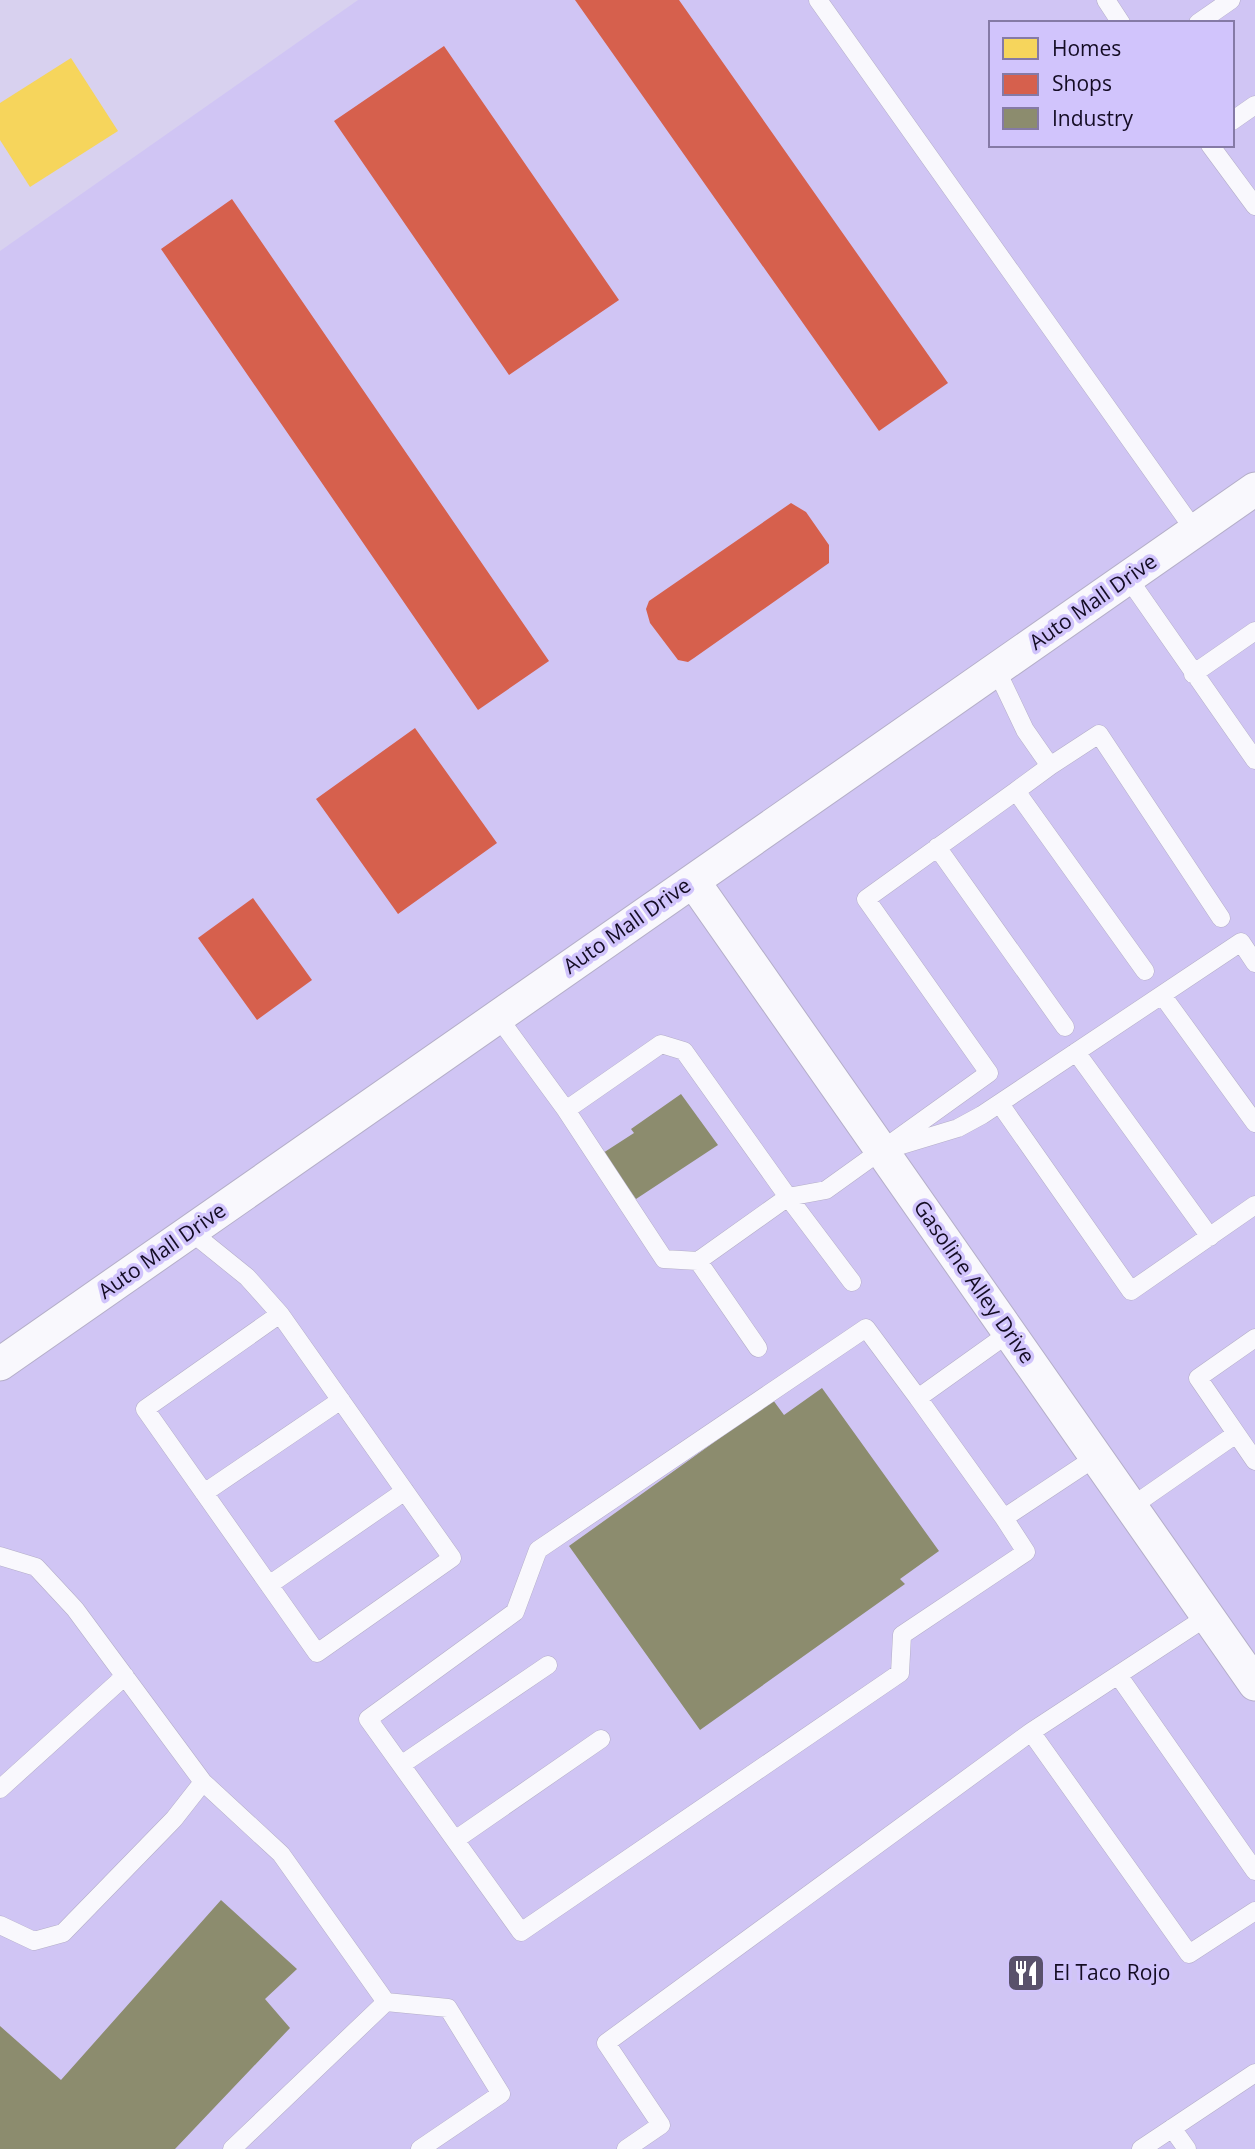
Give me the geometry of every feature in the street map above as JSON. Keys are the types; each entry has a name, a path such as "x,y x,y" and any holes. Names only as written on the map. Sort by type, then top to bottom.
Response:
{"street":[{"name":"Auto Mall Drive","path":"0,1364 1255,489"},
{"name":"Gasoline Alley Drive","path":"693,881 1255,1684"}],"lane":[{"path":"818,0 1195,531"},
{"path":"1106,0 1120,21"},
{"path":"1201,21 1231,0"},
{"path":"1234,120 1255,105"},
{"path":"1211,147 1255,206"},
{"path":"1128,578 1255,760"},
{"path":"1193,674 1255,631"},
{"path":"996,669 1025,730 1050,766"},
{"path":"498,1017 566,1110 664,1259 698,1261 788,1197 826,1190 989,1073 866,899 1050,766 1099,734 1221,918"},
{"path":"1016,791 1145,971"},
{"path":"937,847 1065,1027"},
{"path":"882,1151 958,1128 1000,1104 1241,942 1255,963"},
{"path":"1162,995 1255,1124"},
{"path":"566,1110 661,1044 684,1051 852,1282"},
{"path":"1076,1052 1210,1237"},
{"path":"1000,1104 1131,1291 1255,1205"},
{"path":"190,1231 247,1277 280,1314 452,1558 317,1653 145,1409 280,1314"},
{"path":"698,1261 758,1348"},
{"path":"866,1328 918,1398 1026,1552 902,1635 900,1673 521,1932 368,1719 515,1612 538,1550 866,1328"},
{"path":"918,1398 1009,1333"},
{"path":"1255,1338 1198,1378 1255,1461"},
{"path":"204,1493 341,1400"},
{"path":"1131,1507 1236,1434"},
{"path":"1004,1518 1096,1457"},
{"path":"269,1585 405,1491"},
{"path":"0,1556 36,1567 75,1609 203,1782 281,1854 386,2002 448,2008 501,2094 420,2149"},
{"path":"626,2149 661,2124 606,2043 1031,1732 1208,1616"},
{"path":"401,1765 548,1665"},
{"path":"1118,1675 1255,1871"},
{"path":"0,1789 125,1676"},
{"path":"1031,1732 1189,1954 1255,1911"},
{"path":"455,1840 601,1739"},
{"path":"0,1925 34,1941 63,1933 174,1819 203,1782"},
{"path":"232,2149 386,2002"},
{"path":"1141,2149 1255,2073"},
{"path":"1172,2128 1186,2149"}],"shaded area":[{"path":"358,0 1255,0 1255,2149 0,2149 0,251"}],"building: Homes":[{"path":"71,58 118,131 30,187 0,140 0,103"}],"building: Shops":[{"path":"575,0 679,0 948,383 879,431"},
{"path":"444,46 619,300 509,375 334,121"},
{"path":"232,199 549,661 478,710 161,249"},
{"path":"791,503 806,512 829,545 829,563 688,662 678,660 650,623 646,609 649,601"},
{"path":"415,728 497,843 398,914 316,799"},
{"path":"253,898 312,980 257,1020 198,938"}],"building: Industry":[{"path":"681,1094 718,1145 636,1199 603,1153 634,1133 631,1129"},
{"path":"822,1388 939,1551 900,1579 905,1584 700,1730 569,1546 773,1400 784,1415"},
{"path":"221,1900 297,1969 265,1999 290,2028 175,2149 0,2149 0,2026 61,2080"}],"place":[{"name":"El Taco Rojo","path":"1026,1973"}]}
